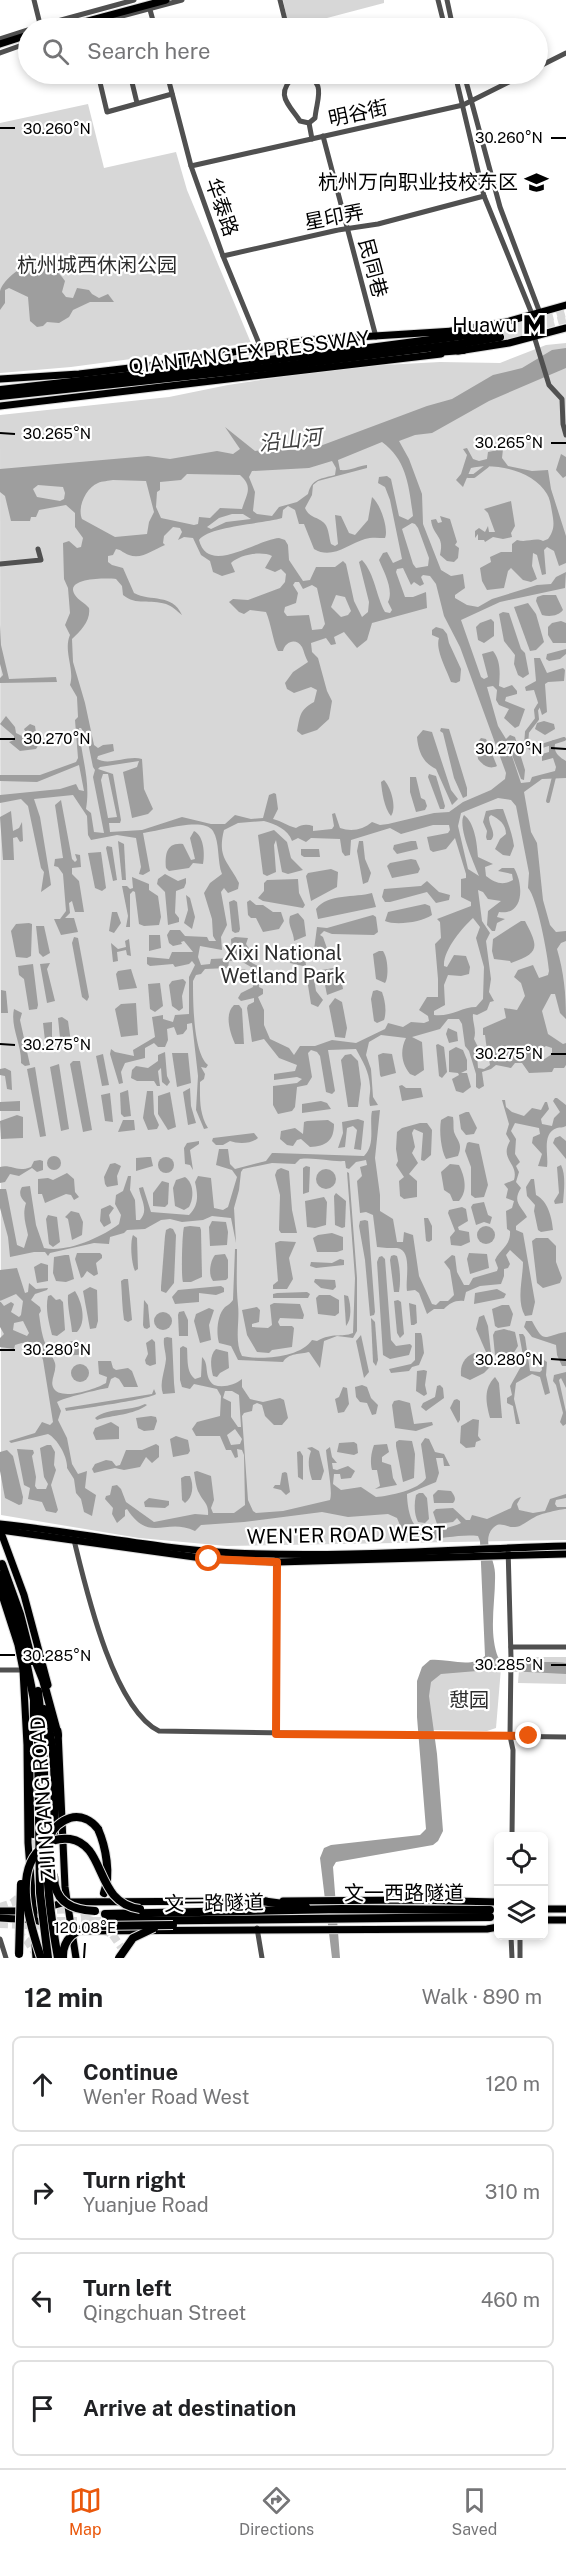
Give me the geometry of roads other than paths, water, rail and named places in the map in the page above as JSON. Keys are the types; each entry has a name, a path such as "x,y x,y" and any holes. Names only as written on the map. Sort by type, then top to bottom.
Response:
{"highway":[{"path":"309,356 454,331"},
{"name":"QIANTANG EXPRESSWAY","path":"0,390 75,385 291,365 500,334 75,385 0,396"},
{"path":"291,365 352,362 463,351"},
{"path":"0,384 75,385"},
{"path":"0,401 75,385"},
{"name":"ZIJINGANG ROAD","path":"2,1564 30,1650 46,1747 45,1894 53,1958"},
{"name":"ZIJINGANG ROAD","path":"0,1575 33,1679"},
{"path":"30,1650 43,1680 58,1735"},
{"path":"33,1679 36,1832 40,1905 48,1958"},
{"path":"33,1679 44,1708 50,1839 50,1898 58,1958"},
{"path":"27,1745 33,1679"},
{"path":"34,1700 46,1747 54,1879 59,1897 70,1907 81,1910 322,1907"},
{"path":"19,1958 22,1877 37,1842 36,1832 46,1747"},
{"path":"50,1839 58,1825 70,1818 85,1819 98,1829 107,1877 104,1893"},
{"path":"41,1958 30,1912 27,1883 32,1860 39,1850 49,1843 67,1839 84,1845 92,1854 112,1895 127,1906 140,1909"},
{"path":"261,1901 322,1907"},
{"name":"文一西路隧道","path":"322,1907 339,1905 490,1913 342,1924 325,1923"},
{"name":"文一路隧道","path":"322,1907 106,1917 325,1923"},
{"path":"63,1958 67,1941 75,1932 94,1926 325,1923"},
{"path":"121,1958 133,1938 151,1928 173,1925"},
{"path":"121,1947 121,1958"}],"main road":[{"path":"99,18 166,0"},
{"path":"88,18 150,4"},
{"path":"0,48 18,42"},
{"path":"0,379 79,374 161,364 303,340 454,331 506,322 566,305"},
{"path":"0,406 401,360 463,351 566,328"},
{"name":"WEN'ER ROAD WEST","path":"0,1524 208,1552 277,1558"},
{"name":"WEN'ER ROAD WEST","path":"0,1530 209,1559 508,1551"},
{"name":"ZIJINGANG ROAD","path":"0,1530 24,1595 53,1702 58,1735 66,1902 76,1958"},
{"path":"508,1551 566,1546"},
{"path":"508,1551 566,1554"},
{"name":"ZIJINGANG ROAD","path":"0,1589 18,1645 23,1670 27,1745 28,1843 36,1958"},
{"path":"0,1911 34,1911 66,1902 261,1901"},
{"path":"339,1905 494,1902"},
{"path":"548,1909 566,1909"},
{"path":"0,1918 34,1920 72,1931 257,1928 325,1923"},
{"path":"548,1920 566,1920"},
{"path":"342,1924 494,1928"}],"street":[{"path":"34,0 40,18"},
{"path":"76,18 134,0"},
{"path":"117,18 150,4 182,0"},
{"path":"280,0 284,18"},
{"path":"438,0 442,18"},
{"path":"447,0 451,18"},
{"path":"0,39 18,33"},
{"path":"548,62 566,53"},
{"path":"100,84 107,112 172,94"},
{"path":"132,84 137,103"},
{"name":"华泰路","path":"170,84 191,166 223,256 260,346"},
{"path":"289,84 285,88 285,100 300,121 309,123"},
{"path":"309,123 315,118 320,92 316,84"},
{"path":"458,84 484,196 536,314"},
{"path":"467,84 500,207 536,314 534,336 549,385 562,399 566,435"},
{"name":"明谷街","path":"191,166 463,105 505,84"},
{"path":"309,123 312,139"},
{"name":"民同巷","path":"323,136 376,337"},
{"name":"星印弄","path":"223,256 378,224 484,196"},
{"path":"0,564 41,560 40,550"},
{"path":"74,1540 93,1610 116,1672 131,1703 149,1725 171,1732 566,1737"},
{"path":"508,1551 511,1647 510,1736 513,1750 512,1832"},
{"path":"276,1734 277,1558"},
{"path":"511,1647 566,1647"},
{"path":"0,1670 23,1670"},
{"path":"257,1928 262,1958"},
{"path":"0,1939 6,1958"},
{"path":"511,1940 512,1958"},
{"path":"520,1940 520,1958"}],"waterway":[{"path":"468,476 474,476 487,466"},
{"path":"539,705 536,710 537,719 527,732 526,745 532,749 564,739"},
{"path":"548,801 554,777"}],"tunnel":[{"path":"499,331 566,313"},
{"path":"500,337 566,319"},
{"path":"33,1834 33,1860"},
{"path":"0,1907 12,1903 24,1893"},
{"path":"45,1910 84,1909 101,1899"},
{"path":"45,1921 106,1921"},
{"path":"0,1924 50,1926"},
{"path":"102,1930 112,1934 121,1947"},
{"path":"17,1932 28,1942 37,1956"}],"place":[{"name":"杭州万向职业技校东区","path":"536,182"},
{"name":"Huawu","path":"535,325"}],"park label":[{"name":"杭州城西休闲公园","path":"97,265"},
{"name":"Xixi National Wetland Park","path":"283,964"},
{"name":"憇园","path":"469,1700"}],"water label":[{"name":"沿山河","path":"290,440"}]}
